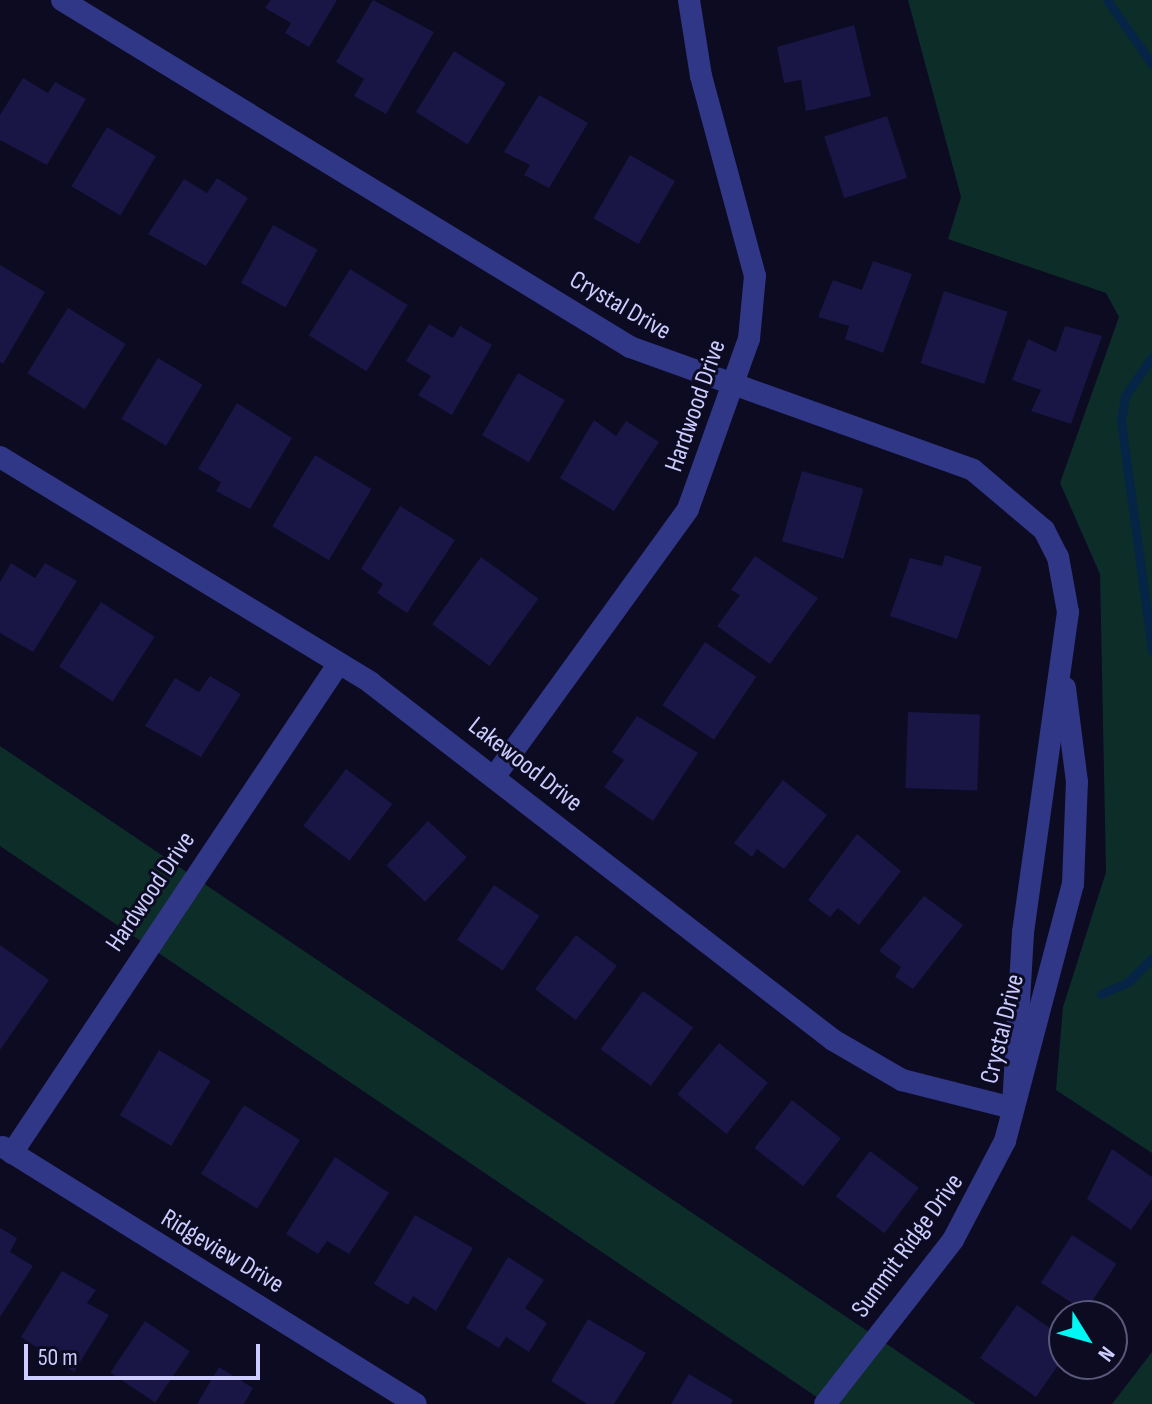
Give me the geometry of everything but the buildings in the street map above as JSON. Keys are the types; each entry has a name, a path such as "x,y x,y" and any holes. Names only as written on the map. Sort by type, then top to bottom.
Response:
{"street":[{"name":"Crystal Drive","path":"62,0 630,347 731,388 999,485 1044,530 1058,557 1068,612 1063,675 1031,860 1013,1032 1013,1108"},
{"name":"Hardwood Drive","path":"495,776 670,539 731,388 757,307 755,276 701,76 689,0"},
{"name":"Lakewood Drive","path":"0,457 339,663 495,776 833,1040 902,1080 1013,1108"},
{"name":"Hardwood Drive","path":"6,1149 339,663"},
{"name":"Crystal Drive","path":"1013,1108 1076,860 1077,782 1063,675"},
{"name":"Summit Ridge Drive","path":"825,1404 974,1207 1013,1108"},
{"name":"Ridgeview Drive","path":"6,1149 416,1404"}],"green space":[{"path":"908,0 1152,0 1152,1153 1056,1090 1063,1007 1106,872 1100,574 1060,483 1119,317 1106,293 948,239 961,197"},
{"path":"0,746 976,1404 827,1404 0,846"},
{"path":"1152,1352 1152,1404 1112,1404"}],"waterway":[{"path":"1107,0 1152,64"},
{"path":"1152,357 1125,396 1121,421 1152,651"},
{"path":"1101,994 1128,982 1152,958"}]}
